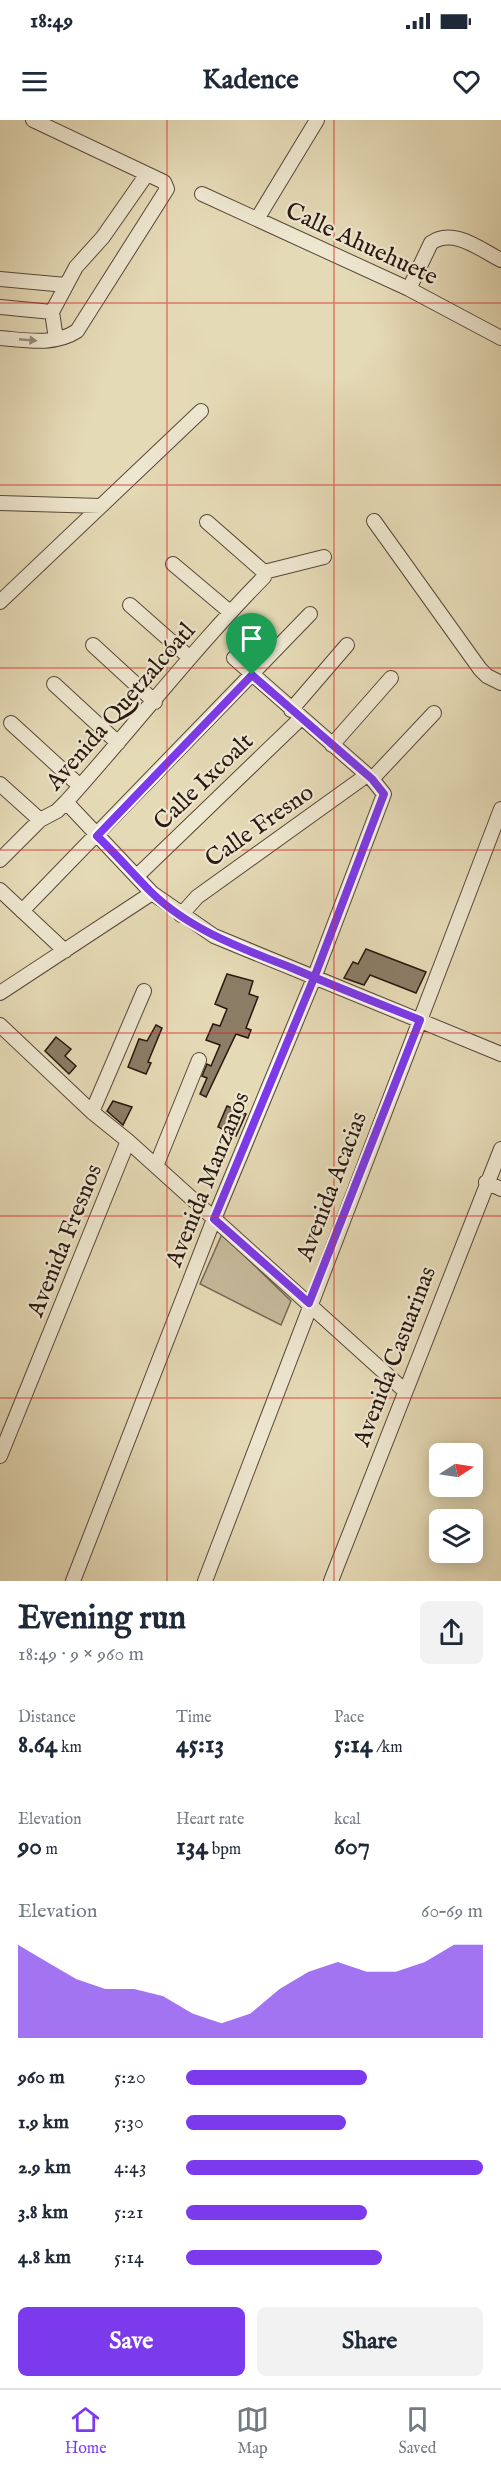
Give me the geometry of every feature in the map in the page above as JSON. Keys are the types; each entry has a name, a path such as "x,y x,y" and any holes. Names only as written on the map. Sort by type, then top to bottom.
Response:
{"street":[{"path":"0,338 45,342 76,331 167,189 164,182 33,120"},
{"path":"257,219 316,120"},
{"path":"56,339 52,312 66,285 76,267 103,237 147,174"},
{"name":"Calle Ahuehuete","path":"202,194 409,289 501,338"},
{"path":"409,289 431,243 436,239 457,238 501,260"},
{"path":"0,279 66,285"},
{"path":"0,307 52,312"},
{"path":"0,602 201,411"},
{"path":"0,503 101,506"},
{"path":"374,521 480,669 501,683"},
{"path":"207,522 264,572 324,557"},
{"path":"173,564 230,612"},
{"name":"Avenida Quetzalcóatl","path":"0,860 40,820 57,811 66,802 155,702 230,612 264,577 264,572"},
{"path":"130,605 190,658"},
{"path":"22,911 310,614"},
{"path":"93,645 155,702"},
{"name":"Calle Ixcoalt","path":"137,876 295,714 347,645"},
{"path":"234,658 295,714 370,777"},
{"path":"332,745 391,678"},
{"path":"54,684 118,743"},
{"name":"Calle Fresno","path":"181,915 197,897 370,777 434,713"},
{"path":"11,723 80,786"},
{"name":"Avenida Manzanos","path":"73,1581 214,1219 314,978 384,794 370,777"},
{"path":"0,784 40,820"},
{"path":"66,802 152,893 181,915 236,946 501,1054"},
{"name":"Avenida Acacias","path":"205,1581 309,1303 501,809"},
{"path":"0,890 66,951"},
{"path":"0,993 152,893"},
{"path":"92,1112 144,991"},
{"path":"0,1025 92,1112 128,1141 405,1391"},
{"path":"156,1166 199,1060"},
{"name":"Avenida Fresnos","path":"0,1456 128,1141"},
{"name":"Avenida Casuarinas","path":"331,1581 486,1182 501,1149"},
{"path":"486,1182 501,1189"}],"shaded area":[{"path":"222,1234 291,1301 281,1325 200,1284"}],"building":[{"path":"366,949 426,972 416,993 370,975 364,985 344,978 353,962 358,964"},
{"path":"227,974 253,981 249,994 258,997 246,1028 251,1030 248,1038 236,1034 206,1097 200,1094 207,1078 202,1076 207,1064 211,1066 220,1045 206,1040 213,1024 220,1026 227,1009 215,1004"},
{"path":"156,1025 162,1028 148,1062 151,1063 146,1074 128,1067 139,1039 147,1041"},
{"path":"56,1037 71,1049 65,1056 76,1066 69,1074 45,1051"},
{"path":"113,1101 132,1107 123,1125 107,1111"},
{"path":"227,1106 246,1114 236,1136 218,1127"}],"route":[{"path":"252,675 97,836 152,893 214,936 314,978 420,1020 309,1303 214,1219 314,978 384,794 372,779 300,719 252,675"}]}
